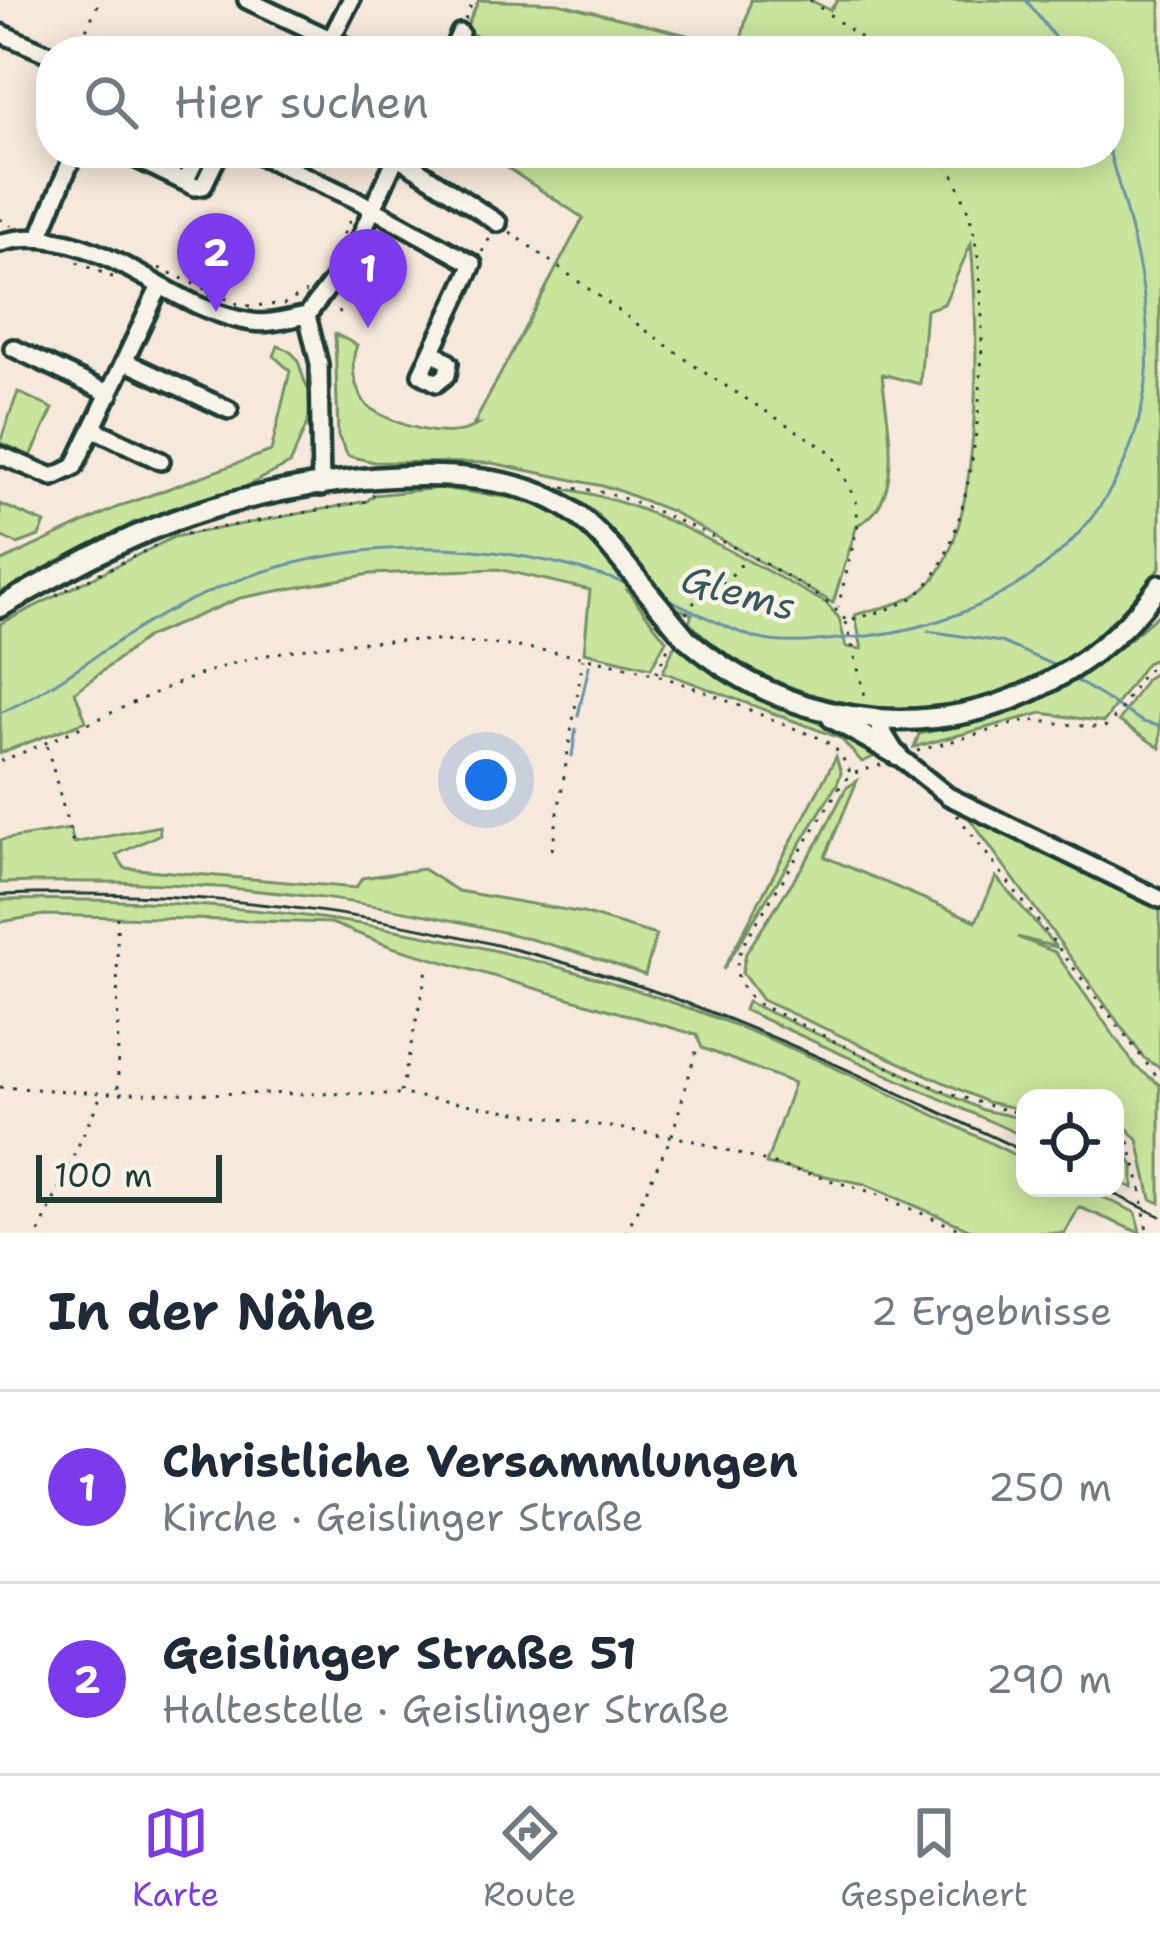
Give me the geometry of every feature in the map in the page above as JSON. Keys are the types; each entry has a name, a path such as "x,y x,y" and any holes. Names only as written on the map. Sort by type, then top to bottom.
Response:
{"main road":[{"path":"0,607 175,520 321,487 374,481 434,478 516,486 563,504 608,544 686,638 736,677 823,712 897,755"},
{"path":"823,712 874,718 978,710 1055,682 1118,636 1160,585"}],"street":[{"path":"247,0 325,36"},
{"path":"333,36 351,0"},
{"path":"2,38 36,50"},
{"path":"42,230 68,168"},
{"path":"156,168 203,186 212,168"},
{"path":"185,182 192,168"},
{"path":"288,168 374,208 473,264 434,351"},
{"path":"0,243 42,230 158,291 252,322 307,315 337,280 391,168"},
{"path":"417,168 498,223"},
{"path":"0,455 53,477 64,476 94,429 158,291"},
{"path":"307,315 319,364 321,487"},
{"path":"14,348 110,394"},
{"path":"126,362 230,410"},
{"path":"94,429 161,461"},
{"path":"874,718 897,755 948,796 1160,898"}],"path":[{"path":"83,36 100,0"},
{"path":"460,33 473,0"},
{"path":"810,0 858,36"},
{"path":"846,621 920,593 948,556 967,504 980,274 970,221 949,168"},
{"path":"332,259 352,216"},
{"path":"473,264 498,223 702,371 832,453 856,501 858,524 838,609"},
{"path":"0,231 42,230"},
{"path":"75,261 158,291"},
{"path":"154,266 240,305 264,308 300,297 316,284"},
{"path":"54,596 174,537 368,501 374,495 374,481"},
{"path":"686,614 692,602 728,582 746,557 838,609 846,621 874,718"},
{"path":"0,760 199,678 270,656 401,642 583,657 656,675 823,740 841,753 851,774"},
{"path":"552,850 583,657"},
{"path":"1016,1112 944,1089 760,1005 740,988 736,973 743,943 851,774 897,755 1028,719 1094,728 1117,718 1149,667 1160,663"},
{"path":"46,744 74,848"},
{"path":"948,796 1160,1081"},
{"path":"117,917 118,1093"},
{"path":"400,1094 428,965"},
{"path":"626,1233 672,1135 697,1048"},
{"path":"0,1087 102,1093 400,1094 672,1135 871,1192 968,1233"},
{"path":"39,1233 102,1093"},
{"path":"1124,1131 1142,1189 1148,1233"}],"green space":[{"path":"479,0 558,3 691,36 477,36 465,30"},
{"path":"751,0 810,0 830,10 838,0 1160,0 1160,568 1102,633 1063,666 1019,689 971,704 920,709 868,707 818,696 770,678 726,653 689,622 692,614 628,591 666,640 651,668 584,652 590,590 498,569 370,574 240,598 147,637 75,692 86,721 0,753 0,624 174,537 367,501 374,495 440,488 526,500 569,516 612,566 655,584 597,514 560,488 631,506 697,534 826,603 839,618 846,647 862,649 855,615 917,594 940,570 956,532 967,484 976,376 971,244 944,304 926,310 920,384 882,374 888,479 873,514 857,525 833,603 671,511 612,488 492,463 374,462 348,456 338,436 335,334 357,345 354,377 368,407 423,430 467,430 479,424 474,424 583,218 508,168 1124,168 1124,36 742,36"},
{"path":"278,346 293,354 311,393 309,419 290,464 243,488 133,523 0,593 0,562 118,507 271,451 290,371 274,356"},
{"path":"18,392 53,409 31,456 0,442"},
{"path":"0,504 45,523 39,536 18,544 0,536"},
{"path":"1160,613 1160,657 1146,663 1104,722 1042,713 914,747 919,734 991,716 1049,693 1103,660"},
{"path":"676,642 722,676 848,737 873,751 873,757 862,762 840,738 663,672"},
{"path":"1160,670 1160,748 1119,721 1146,679"},
{"path":"836,757 841,773 837,784 723,970"},
{"path":"857,781 825,857 976,921 996,877 1056,947 1017,937 1055,952 1136,1067 1160,1085 1160,1203 1151,1199 1138,1140 1124,1125 1124,1089 1016,1089 1016,1108 987,1102 762,1000 742,973 746,953 819,841 846,788"},
{"path":"962,808 1160,904 1160,1068 1144,1058"},
{"path":"159,826 160,834 116,855 125,868 356,888 362,878 423,869 458,891 583,913 656,935 645,975 488,928 327,899 164,884 0,883 0,840 70,829 74,843"},
{"path":"0,900 179,904 356,923 529,959 700,1012 864,1081 1016,1156 1016,1197 1103,1197 1136,1213 1140,1233 1079,1207 1065,1233 978,1233 865,1184 766,1164 794,1083 702,1048 697,1035 392,947 331,923 44,915 0,922"},
{"path":"747,1002 983,1110 1016,1117 1016,1133 744,1010"},
{"path":"1124,1148 1133,1166 1133,1188 1124,1184"}],"waterway":[{"name":"Glems","path":"1026,0 1054,36"},
{"name":"Glems","path":"665,598 756,638 813,641 902,630 954,616 1002,594 1044,566 1081,530 1111,488 1133,439 1146,383 1144,295 1114,168"},
{"name":"Glems","path":"0,713 165,613 278,567 337,555 396,548 515,555 633,586"},
{"path":"928,631 1001,642 1056,666"},
{"path":"578,716 589,666"},
{"path":"1074,679 1143,722 1160,726"},
{"path":"572,756 576,729"}],"railway":[{"path":"0,895 164,896 246,903 328,912 490,943 648,989 744,1025 1016,1148"},
{"path":"1120,1197 1160,1216"}],"place":[{"name":"Geislinger Straße 51","path":"216,312"},
{"name":"Christliche Versammlungen","path":"368,328"}]}
